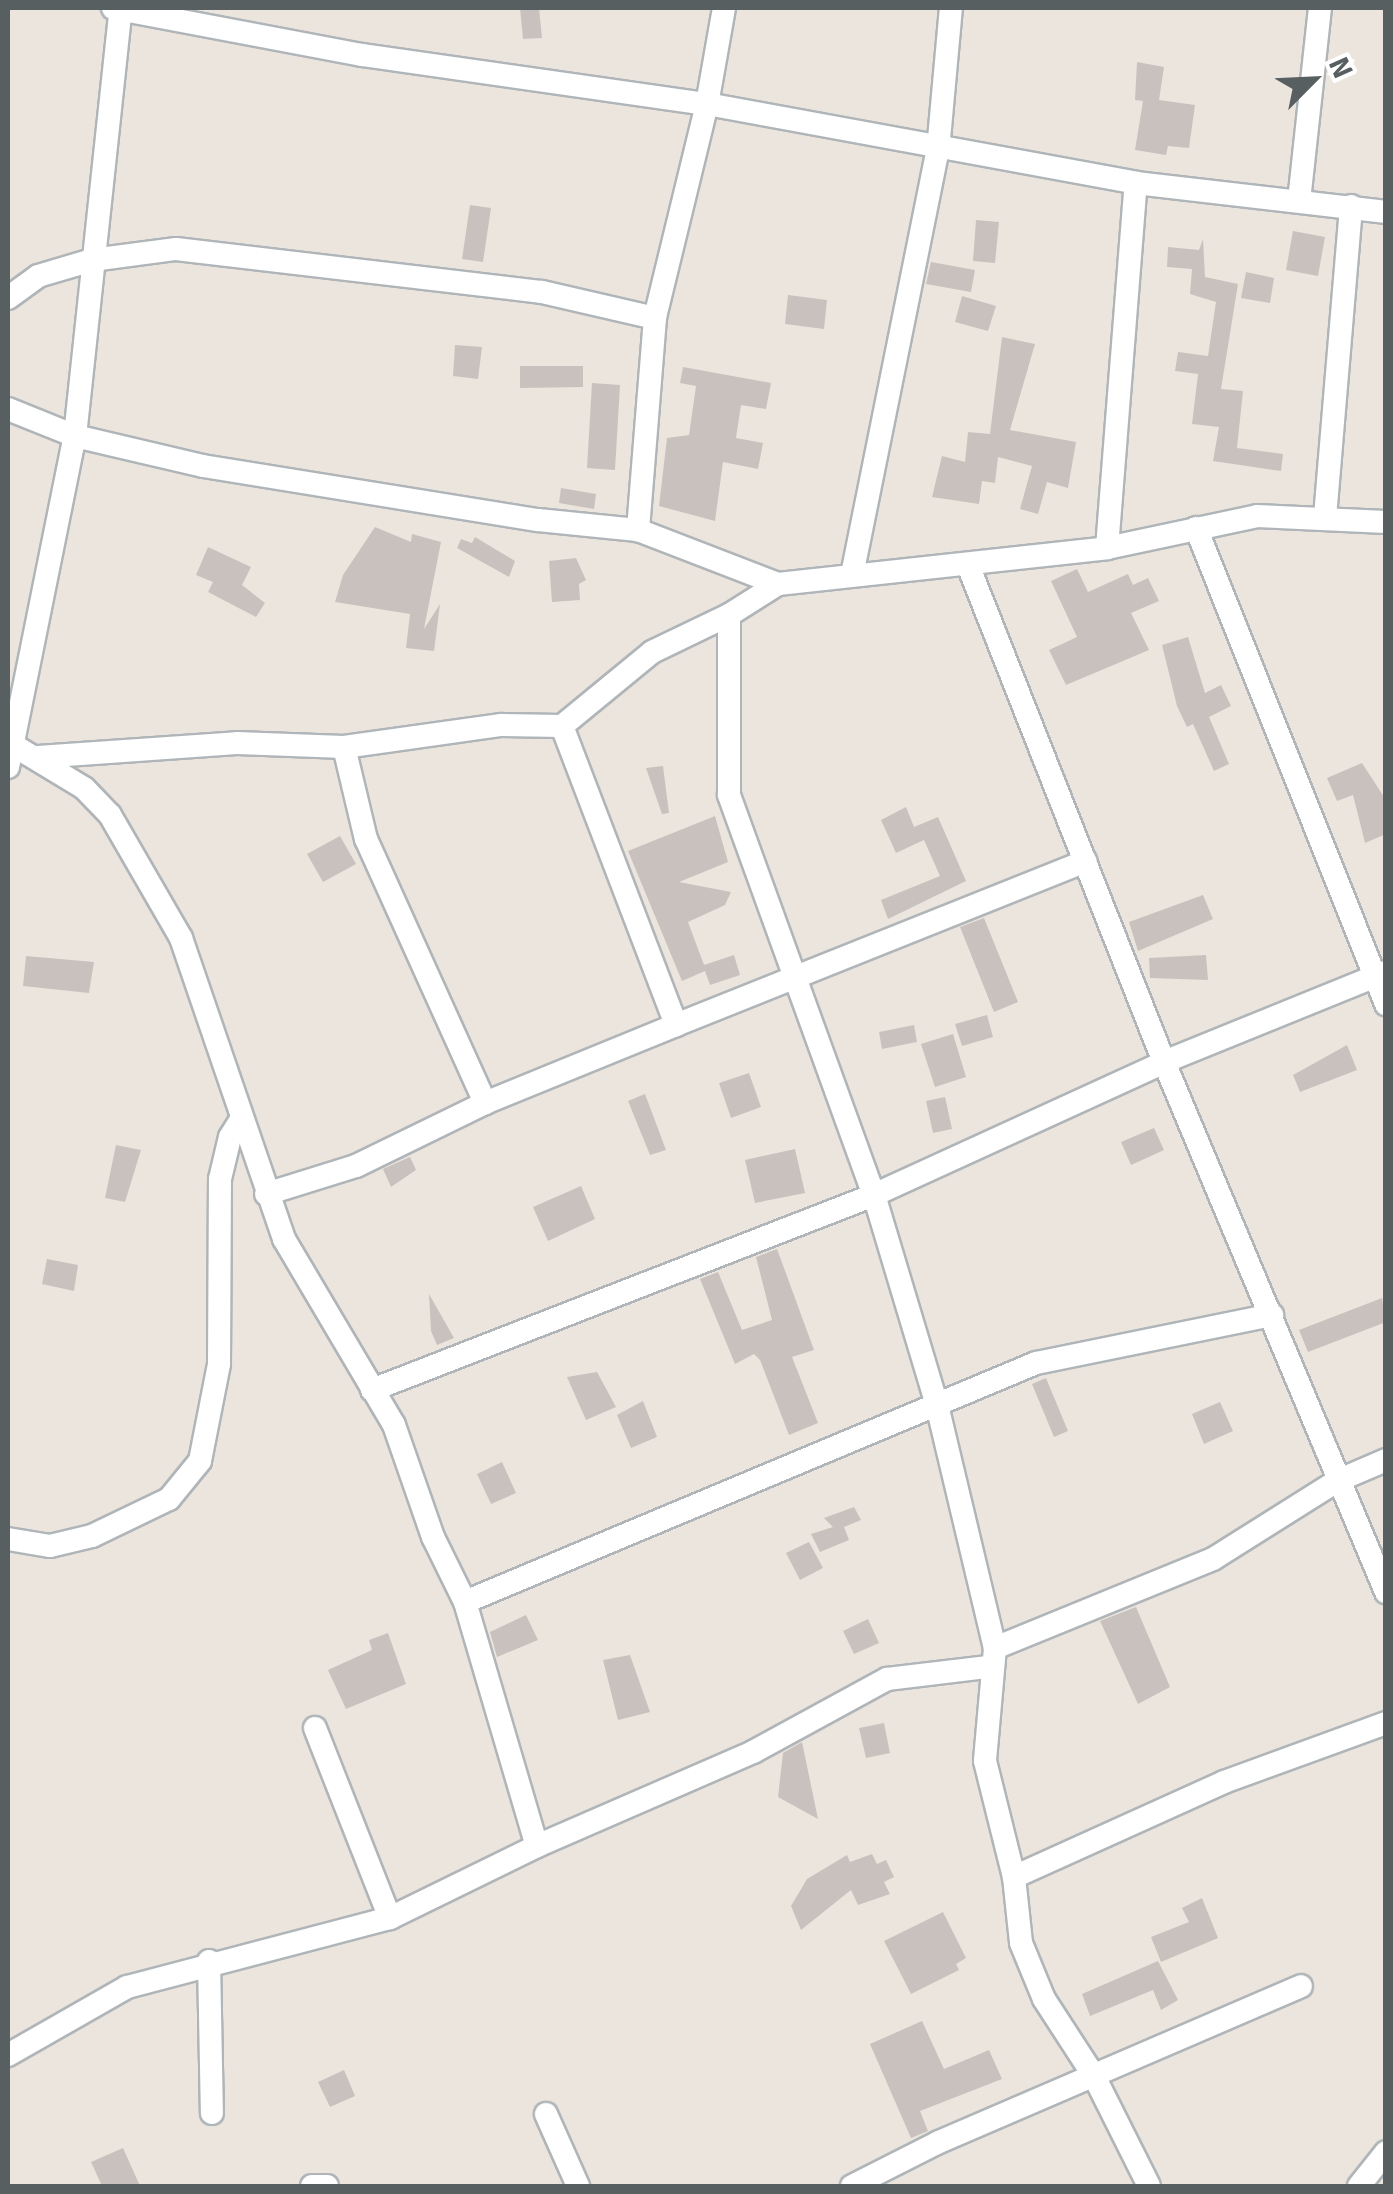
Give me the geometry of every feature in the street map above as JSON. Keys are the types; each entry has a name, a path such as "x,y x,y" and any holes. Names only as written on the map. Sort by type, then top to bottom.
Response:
{"street":[{"path":"638,530 655,318 708,104 724,8"},
{"path":"852,576 938,150 951,8"},
{"path":"1299,201 1320,8"},
{"path":"1386,212 1136,183 938,150 708,104 362,54 157,11 117,10 75,436 9,752 38,757 237,743 344,748 403,734 562,726 652,652 729,616 778,584 1107,548 1257,516 1386,522"},
{"path":"1107,548 1136,183"},
{"path":"1325,517 1351,206"},
{"path":"8,298 38,276 92,260 176,249 542,292 655,318"},
{"path":"8,409 75,436 203,466 538,520 638,530 778,584"},
{"path":"1196,528 1379,975 1386,1004"},
{"path":"968,565 1164,1062 1386,1592"},
{"path":"729,616 729,795 874,1196 938,1405 991,1658 985,1760 1014,1876 1029,1968 1094,2076 1150,2186"},
{"path":"562,726 676,1025"},
{"path":"344,748 366,838 486,1103"},
{"path":"38,757 97,802 136,858 181,938 266,1194 298,1269 402,1442 433,1537 465,1602 537,1846"},
{"path":"266,1194 356,1166 486,1103 1085,861"},
{"path":"372,1390 874,1196 1164,1062 1379,975"},
{"path":"8,1539 50,1546 92,1536 169,1499 200,1460 220,1364 220,1179 230,1136 242,1118"},
{"path":"465,1602 1036,1363 1272,1315"},
{"path":"8,2055 127,1987 210,1961 390,1918 537,1846 753,1752 887,1679 991,1658 1212,1559 1337,1481 1386,1460"},
{"path":"1014,1876 1242,1774 1386,1723"},
{"path":"314,1728 390,1918"},
{"path":"210,1961 212,2113"},
{"path":"852,2186 1301,1986"},
{"path":"546,2114 578,2186"},
{"path":"1359,2186 1386,2152"},
{"path":"312,2186 327,2186"}],"building":[{"path":"520,8 539,8 542,38 523,39"},
{"path":"1137,62 1164,67 1159,100 1195,105 1189,148 1168,146 1166,155 1135,150 1143,101 1135,100"},
{"path":"470,205 491,208 483,262 462,259"},
{"path":"976,220 999,222 995,263 973,261"},
{"path":"1293,231 1325,237 1318,276 1286,270"},
{"path":"1203,239 1205,277 1238,284 1221,389 1243,391 1237,448 1283,454 1281,471 1213,461 1219,427 1192,424 1198,374 1175,371 1178,352 1208,356 1216,302 1190,294 1192,269 1167,267 1168,247 1199,250"},
{"path":"931,262 975,270 971,292 926,284"},
{"path":"1246,272 1274,278 1270,303 1241,298"},
{"path":"788,295 827,300 824,329 785,324"},
{"path":"962,296 996,306 988,331 955,322"},
{"path":"1002,337 1035,344 1010,430 1076,442 1068,488 1047,482 1038,514 1020,509 1032,466 998,457 995,483 982,481 979,504 932,497 942,456 965,462 968,432 990,434"},
{"path":"455,345 482,347 478,379 453,376"},
{"path":"520,366 583,366 583,387 520,388"},
{"path":"683,367 771,383 766,409 741,405 736,438 763,443 758,469 723,462 715,521 659,506 667,438 689,435 696,386 680,383"},
{"path":"592,383 620,385 615,470 587,468"},
{"path":"561,488 596,494 594,509 559,503"},
{"path":"375,527 411,542 412,534 441,542 424,629 440,604 434,651 406,648 410,614 335,602 343,575"},
{"path":"475,537 515,561 509,577 457,548 461,539 472,543"},
{"path":"208,547 251,567 242,585 265,603 256,617 208,592 213,582 196,575"},
{"path":"576,558 586,580 579,584 580,600 552,602 549,561"},
{"path":"1077,569 1088,592 1128,574 1133,585 1148,578 1159,601 1131,613 1149,650 1066,685 1049,650 1077,637 1051,581"},
{"path":"1188,637 1205,693 1221,685 1231,706 1209,717 1229,764 1214,771 1193,724 1187,727 1177,706 1162,645"},
{"path":"1362,763 1386,800 1386,834 1365,843 1353,795 1337,801 1327,778"},
{"path":"663,766 669,813 662,814 646,768"},
{"path":"906,807 914,827 938,817 966,881 888,919 881,900 940,876 924,840 896,853 881,820"},
{"path":"715,816 728,862 679,882 731,892 725,905 688,922 704,965 734,955 740,975 710,985 705,971 682,981 628,851"},
{"path":"340,836 356,864 323,882 307,854"},
{"path":"1203,895 1213,919 1138,951 1129,922"},
{"path":"984,918 1018,1002 994,1012 960,927"},
{"path":"1206,955 1208,980 1150,978 1149,958"},
{"path":"26,956 94,962 89,993 23,986"},
{"path":"987,1015 993,1037 962,1046 955,1024"},
{"path":"914,1025 917,1042 882,1049 879,1032"},
{"path":"953,1034 966,1077 935,1087 921,1044"},
{"path":"1347,1045 1357,1070 1300,1092 1293,1075"},
{"path":"749,1073 761,1107 731,1118 719,1083"},
{"path":"645,1094 666,1150 650,1155 628,1101"},
{"path":"945,1097 952,1129 933,1133 926,1101"},
{"path":"1154,1128 1164,1150 1131,1165 1121,1142"},
{"path":"116,1145 141,1150 125,1202 105,1198"},
{"path":"795,1149 805,1193 755,1203 745,1160"},
{"path":"410,1157 416,1170 391,1187 383,1169"},
{"path":"581,1186 595,1219 548,1241 533,1207"},
{"path":"777,1249 814,1350 792,1357 818,1423 789,1435 760,1360 754,1354 735,1364 700,1279 718,1272 742,1330 772,1320 756,1257"},
{"path":"47,1259 78,1265 74,1291 42,1284"},
{"path":"429,1294 454,1338 437,1345 431,1331"},
{"path":"1382,1298 1386,1322 1308,1352 1299,1330"},
{"path":"597,1372 616,1407 586,1420 567,1377"},
{"path":"1046,1378 1068,1431 1054,1437 1032,1384"},
{"path":"643,1401 657,1437 631,1448 617,1415"},
{"path":"1220,1402 1233,1431 1204,1444 1192,1414"},
{"path":"502,1462 516,1493 491,1504 477,1474"},
{"path":"854,1507 861,1520 844,1527 849,1540 820,1552 811,1534 833,1527 824,1518"},
{"path":"809,1542 823,1568 800,1580 786,1553"},
{"path":"1136,1607 1170,1687 1138,1704 1100,1621"},
{"path":"526,1615 538,1640 497,1657 490,1632"},
{"path":"868,1619 879,1643 854,1654 843,1631"},
{"path":"388,1633 406,1684 346,1709 328,1670 372,1650 369,1640"},
{"path":"630,1655 650,1712 618,1720 603,1660"},
{"path":"884,1723 890,1753 866,1758 859,1728"},
{"path":"802,1742 818,1819 778,1797 783,1753"},
{"path":"872,1854 877,1864 886,1860 894,1877 884,1882 890,1894 858,1905 851,1890 801,1930 791,1906 807,1879 847,1855 850,1862"},
{"path":"1202,1898 1218,1938 1161,1962 1151,1937 1189,1922 1182,1908"},
{"path":"943,1912 966,1958 956,1964 959,1970 911,1994 884,1941"},
{"path":"1158,1961 1178,2000 1161,2010 1153,1990 1090,2016 1082,1994"},
{"path":"922,2021 944,2069 989,2050 1002,2079 920,2111 928,2131 911,2138 870,2044"},
{"path":"344,2070 355,2096 330,2107 318,2082"},
{"path":"123,2148 140,2186 102,2186 91,2162"}]}
